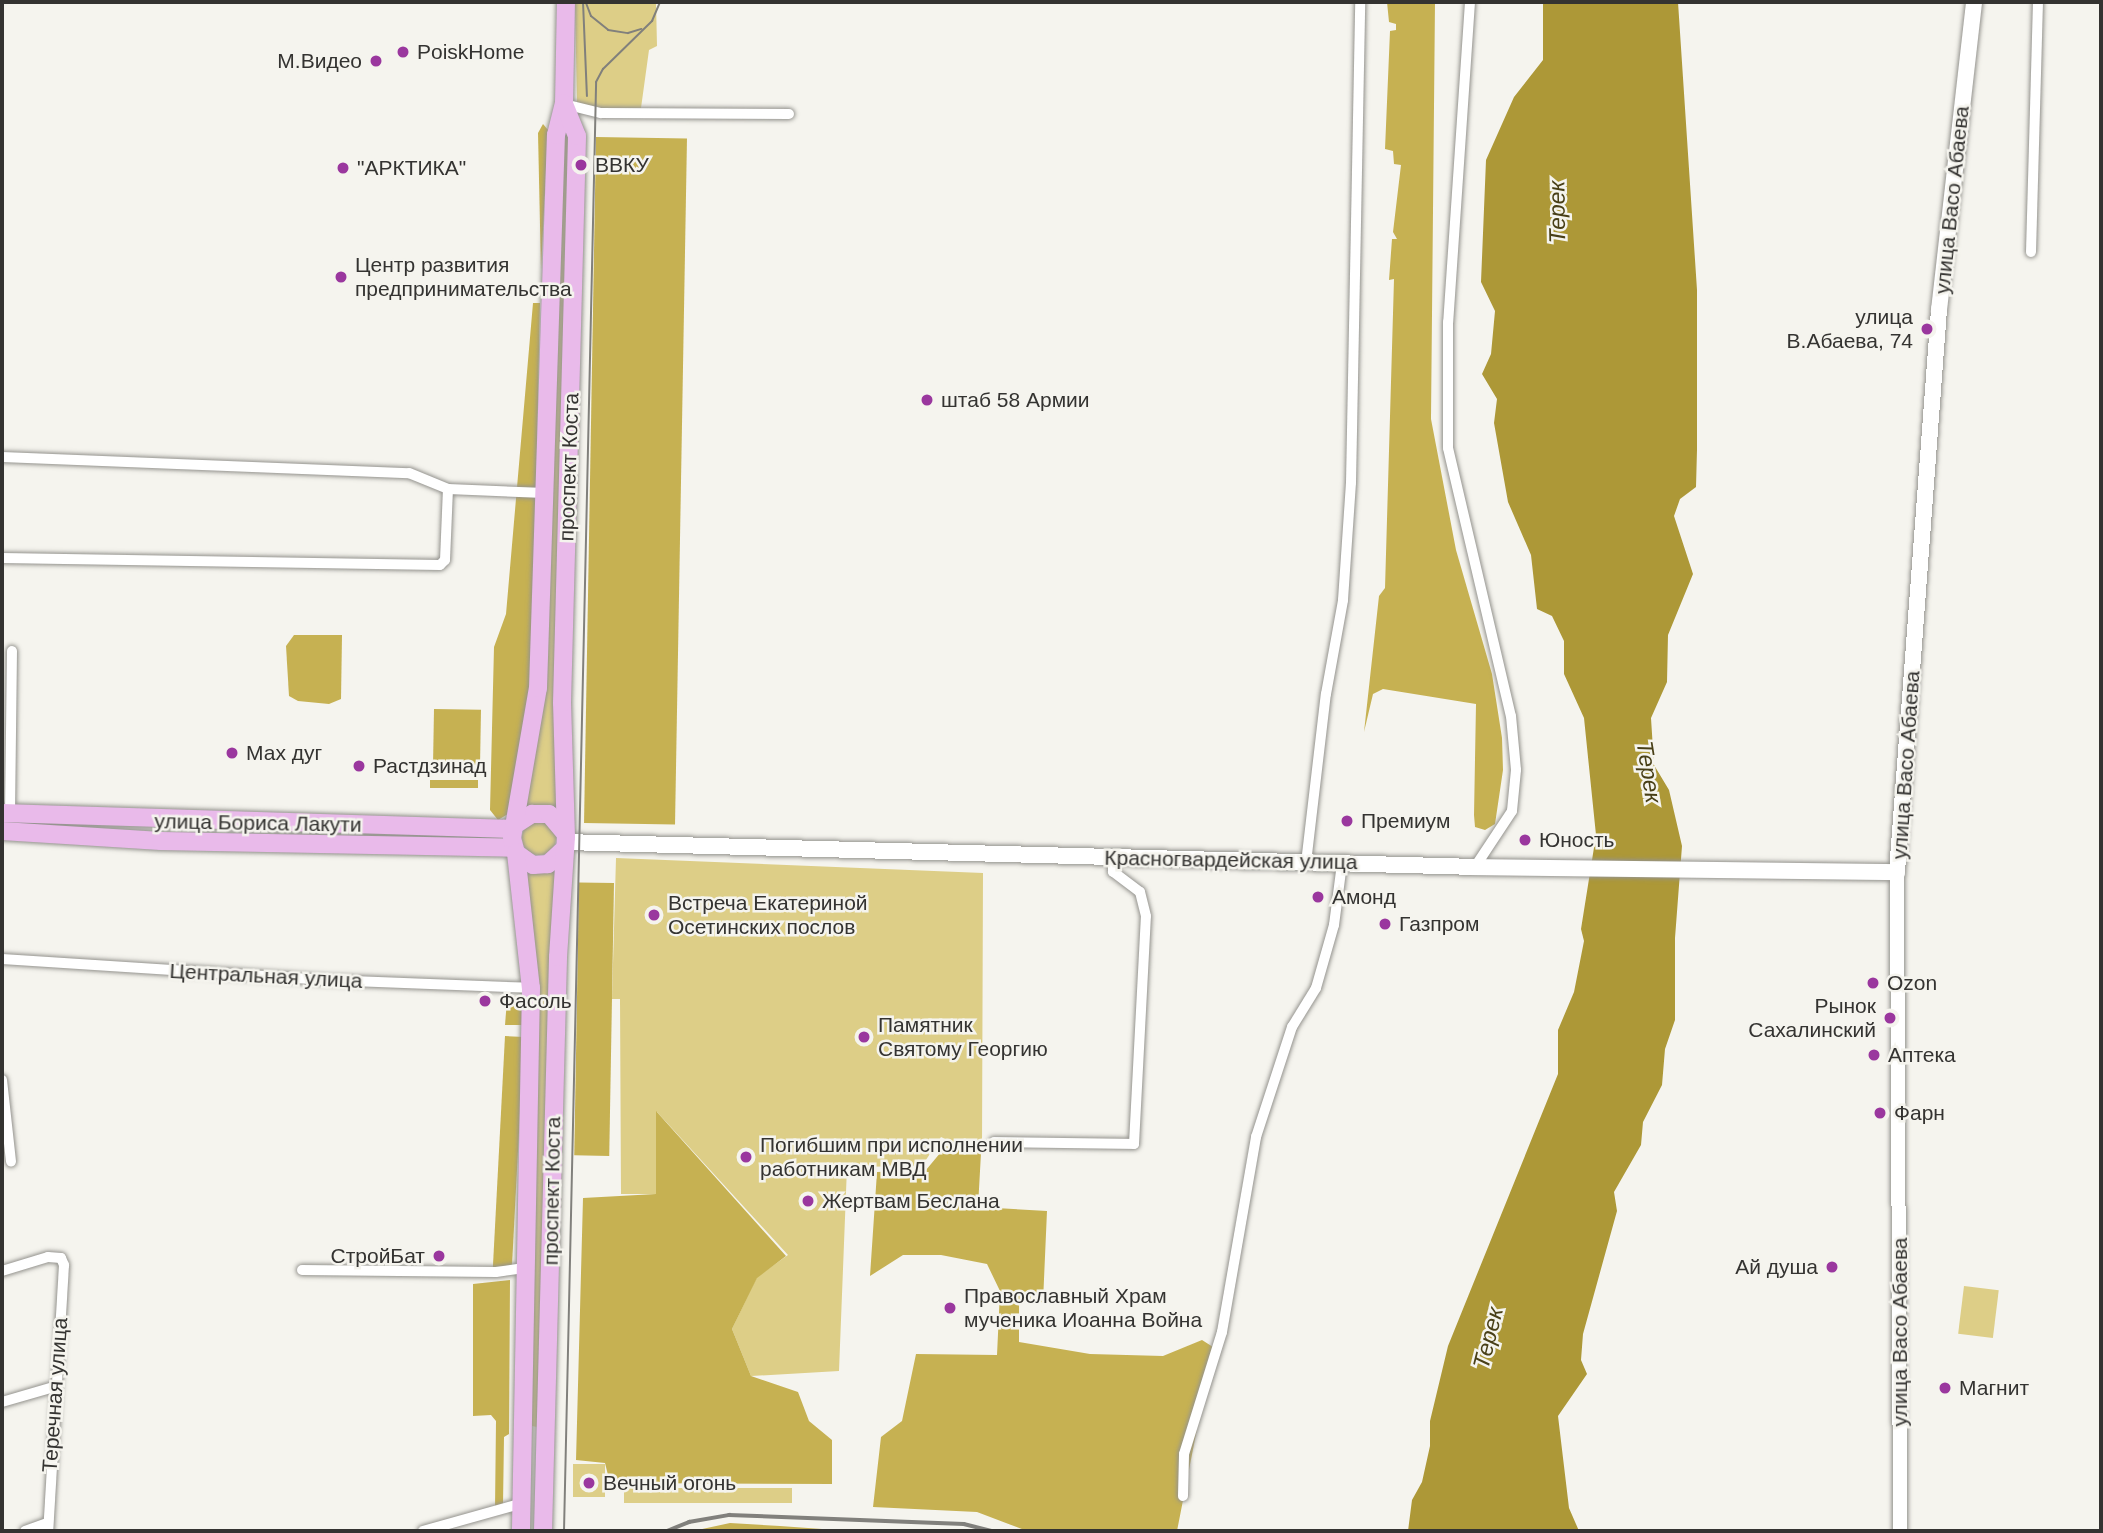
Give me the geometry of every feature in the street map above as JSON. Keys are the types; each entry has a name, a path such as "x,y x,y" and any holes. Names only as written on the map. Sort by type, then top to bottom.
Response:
{"main road":[{"name":"проспект Коста","path":"522,1531 531,988 514,851 538,688 556,135 564,104 566,2"},
{"name":"улица Васо Абаева","path":"1898,872 1939,310 1974,2"},
{"name":"проспект Коста","path":"543,1531 565,842 562,703 578,136 564,104"},
{"name":"улица Бориса Лакути","path":"6,814 516,826"},
{"path":"514,851 541,866 554,861 565,842 549,814 532,814 516,826"},
{"name":"улица Бориса Лакути","path":"2,831 161,841 514,851"},
{"name":"Красногвардейская улица","path":"565,842 1475,867 1898,872"},
{"path":"524,1477 545,1477"}],"street":[{"path":"1306,863 1326,694 1343,600 1350,496 1360,2"},
{"path":"1470,2 1448,322 1448,448 1506,689 1516,770 1512,811 1475,867"},
{"path":"2031,252 2038,2"},
{"path":"564,104 601,113 789,114"},
{"path":"2,457 409,472 447,489 545,493"},
{"path":"2,558 440,565 445,560 447,489"},
{"path":"6,814 12,651"},
{"path":"994,1143 1134,1144 1146,916 1140,892 1113,872 1113,858"},
{"path":"1183,1496 1184,1454 1222,1332 1256,1137 1292,1027 1316,988 1334,925 1342,863"},
{"name":"улица Васо Абаева","path":"1898,872 1900,1531"},
{"name":"Центральная улица","path":"2,959 326,980 531,988"},
{"path":"2,1080 11,1162"},
{"name":"Теречная улица","path":"2,1270 48,1257 61,1258 57,1385 47,1527"},
{"path":"302,1270 526,1268"},
{"path":"2,1402 57,1385"},
{"path":"423,1531 523,1503"},
{"path":"25,1531 47,1527"}],"shaded area":[{"path":"575,2 656,2 657,46 649,50 641,108 604,110 577,103"},
{"path":"1387,2 1435,2 1431,419 1456,550 1492,674 1502,738 1503,770 1495,824 1485,830 1475,827 1474,815 1476,704 1383,689 1373,694 1364,732 1379,596 1385,588 1394,279 1389,280 1392,239 1397,239 1393,232 1401,165 1394,164 1393,151 1385,149 1390,31 1396,30 1396,24 1389,22"},
{"path":"543,124 548,130 541,270 538,133"},
{"path":"562,135 572,135 557,813 525,812"},
{"path":"596,137 687,139 675,824 584,823"},
{"path":"533,303 540,303 532,687 508,814 498,820 490,810 494,647 506,614"},
{"path":"294,635 342,635 341,699 329,704 298,701 289,696 286,646"},
{"path":"434,709 481,710 480,766 433,765"},
{"path":"430,780 478,780 478,788 430,788"},
{"path":"539,821 551,826 556,838 551,850 539,855 527,850 522,838 527,826"},
{"path":"616,858 983,873 982,1148 967,1149 941,1137 922,1166 847,1167 839,1371 751,1376 732,1329 757,1277 788,1255 657,1112 656,1194 621,1194 620,999 612,999"},
{"path":"557,865 537,1427 532,1426 525,867"},
{"path":"579,882 614,883 609,1156 574,1155"},
{"path":"515,996 522,1008 523,1025 505,1025 507,1000"},
{"path":"505,1036 524,1037 512,1269 493,1268"},
{"path":"656,1111 786,1256 757,1278 732,1329 751,1376 798,1392 809,1421 832,1440 832,1484 610,1483 605,1463 576,1460 583,1198 656,1194"},
{"path":"946,1146 981,1153 978,1207 1047,1211 1043,1302 1019,1303 1019,1342 1090,1354 1163,1356 1202,1340 1213,1347 1177,1531 1027,1531 977,1512 873,1507 881,1437 902,1421 916,1354 997,1355 1000,1291 987,1264 941,1255 903,1255 870,1276 877,1172 926,1170"},
{"path":"510,1280 509,1434 504,1437 503,1505 495,1508 496,1421 491,1415 473,1416 473,1284"},
{"path":"1964,1286 1999,1290 1993,1338 1958,1334"},
{"path":"573,1464 605,1464 605,1497 573,1497"},
{"path":"624,1488 792,1488 792,1503 624,1503"},
{"path":"730,1523 780,1526 850,1531 693,1531"}],"water":[{"name":"Терек","path":"1543,2 1678,2 1697,290 1697,450 1696,487 1680,499 1674,516 1693,574 1668,635 1667,682 1651,718 1654,765 1669,790 1682,846 1675,938 1675,1020 1665,1049 1662,1085 1643,1122 1641,1145 1614,1192 1617,1211 1583,1334 1581,1360 1587,1374 1558,1416 1569,1508 1579,1531 1408,1531 1412,1500 1422,1482 1430,1446 1430,1421 1448,1346 1558,1074 1558,1030 1574,992 1584,941 1581,929 1596,835 1584,718 1564,674 1564,641 1552,616 1537,609 1531,555 1508,502 1494,423 1497,399 1482,374 1491,354 1495,311 1481,282 1486,160 1514,97 1543,60"}],"tram line":[{"path":"583,2 587,96"},
{"path":"564,1531 596,82 603,69 652,21 660,2"},
{"path":"586,3 591,16 608,30 628,33 641,29"}],"railway":[{"path":"667,1531 689,1522 729,1515 964,1524 992,1531"}],"place":[{"name":"PoiskHome","path":"403,52"},
{"name":"M.Видео","path":"376,61"},
{"name":"ВВКУ","path":"581,165"},
{"name":"\"АРКТИКА\"","path":"343,168"},
{"name":"Центр развития предпринимательства","path":"341,277"},
{"name":"улица В.Абаева, 74","path":"1927,329"},
{"name":"штаб 58 Армии","path":"927,400"},
{"name":"Мах дуг","path":"232,753"},
{"name":"Растдзинад","path":"359,766"},
{"name":"Премиум","path":"1347,821"},
{"name":"Юность","path":"1525,840"},
{"name":"Амонд","path":"1318,897"},
{"name":"Встреча Екатериной Осетинских послов","path":"654,915"},
{"name":"Газпром","path":"1385,924"},
{"name":"Ozon","path":"1873,983"},
{"name":"Фасоль","path":"485,1001"},
{"name":"Рынок Сахалинский","path":"1890,1018"},
{"name":"Памятник Святому Георгию","path":"864,1037"},
{"name":"Аптека","path":"1874,1055"},
{"name":"Фарн","path":"1880,1113"},
{"name":"Погибшим при исполнении работникам МВД","path":"746,1157"},
{"name":"Жертвам Беслана","path":"808,1201"},
{"name":"СтройБат","path":"439,1256"},
{"name":"Ай душа","path":"1832,1267"},
{"name":"Православный Храм мученика Иоанна Война","path":"950,1308"},
{"name":"Магнит","path":"1945,1388"},
{"name":"Вечный огонь","path":"589,1483"}]}
